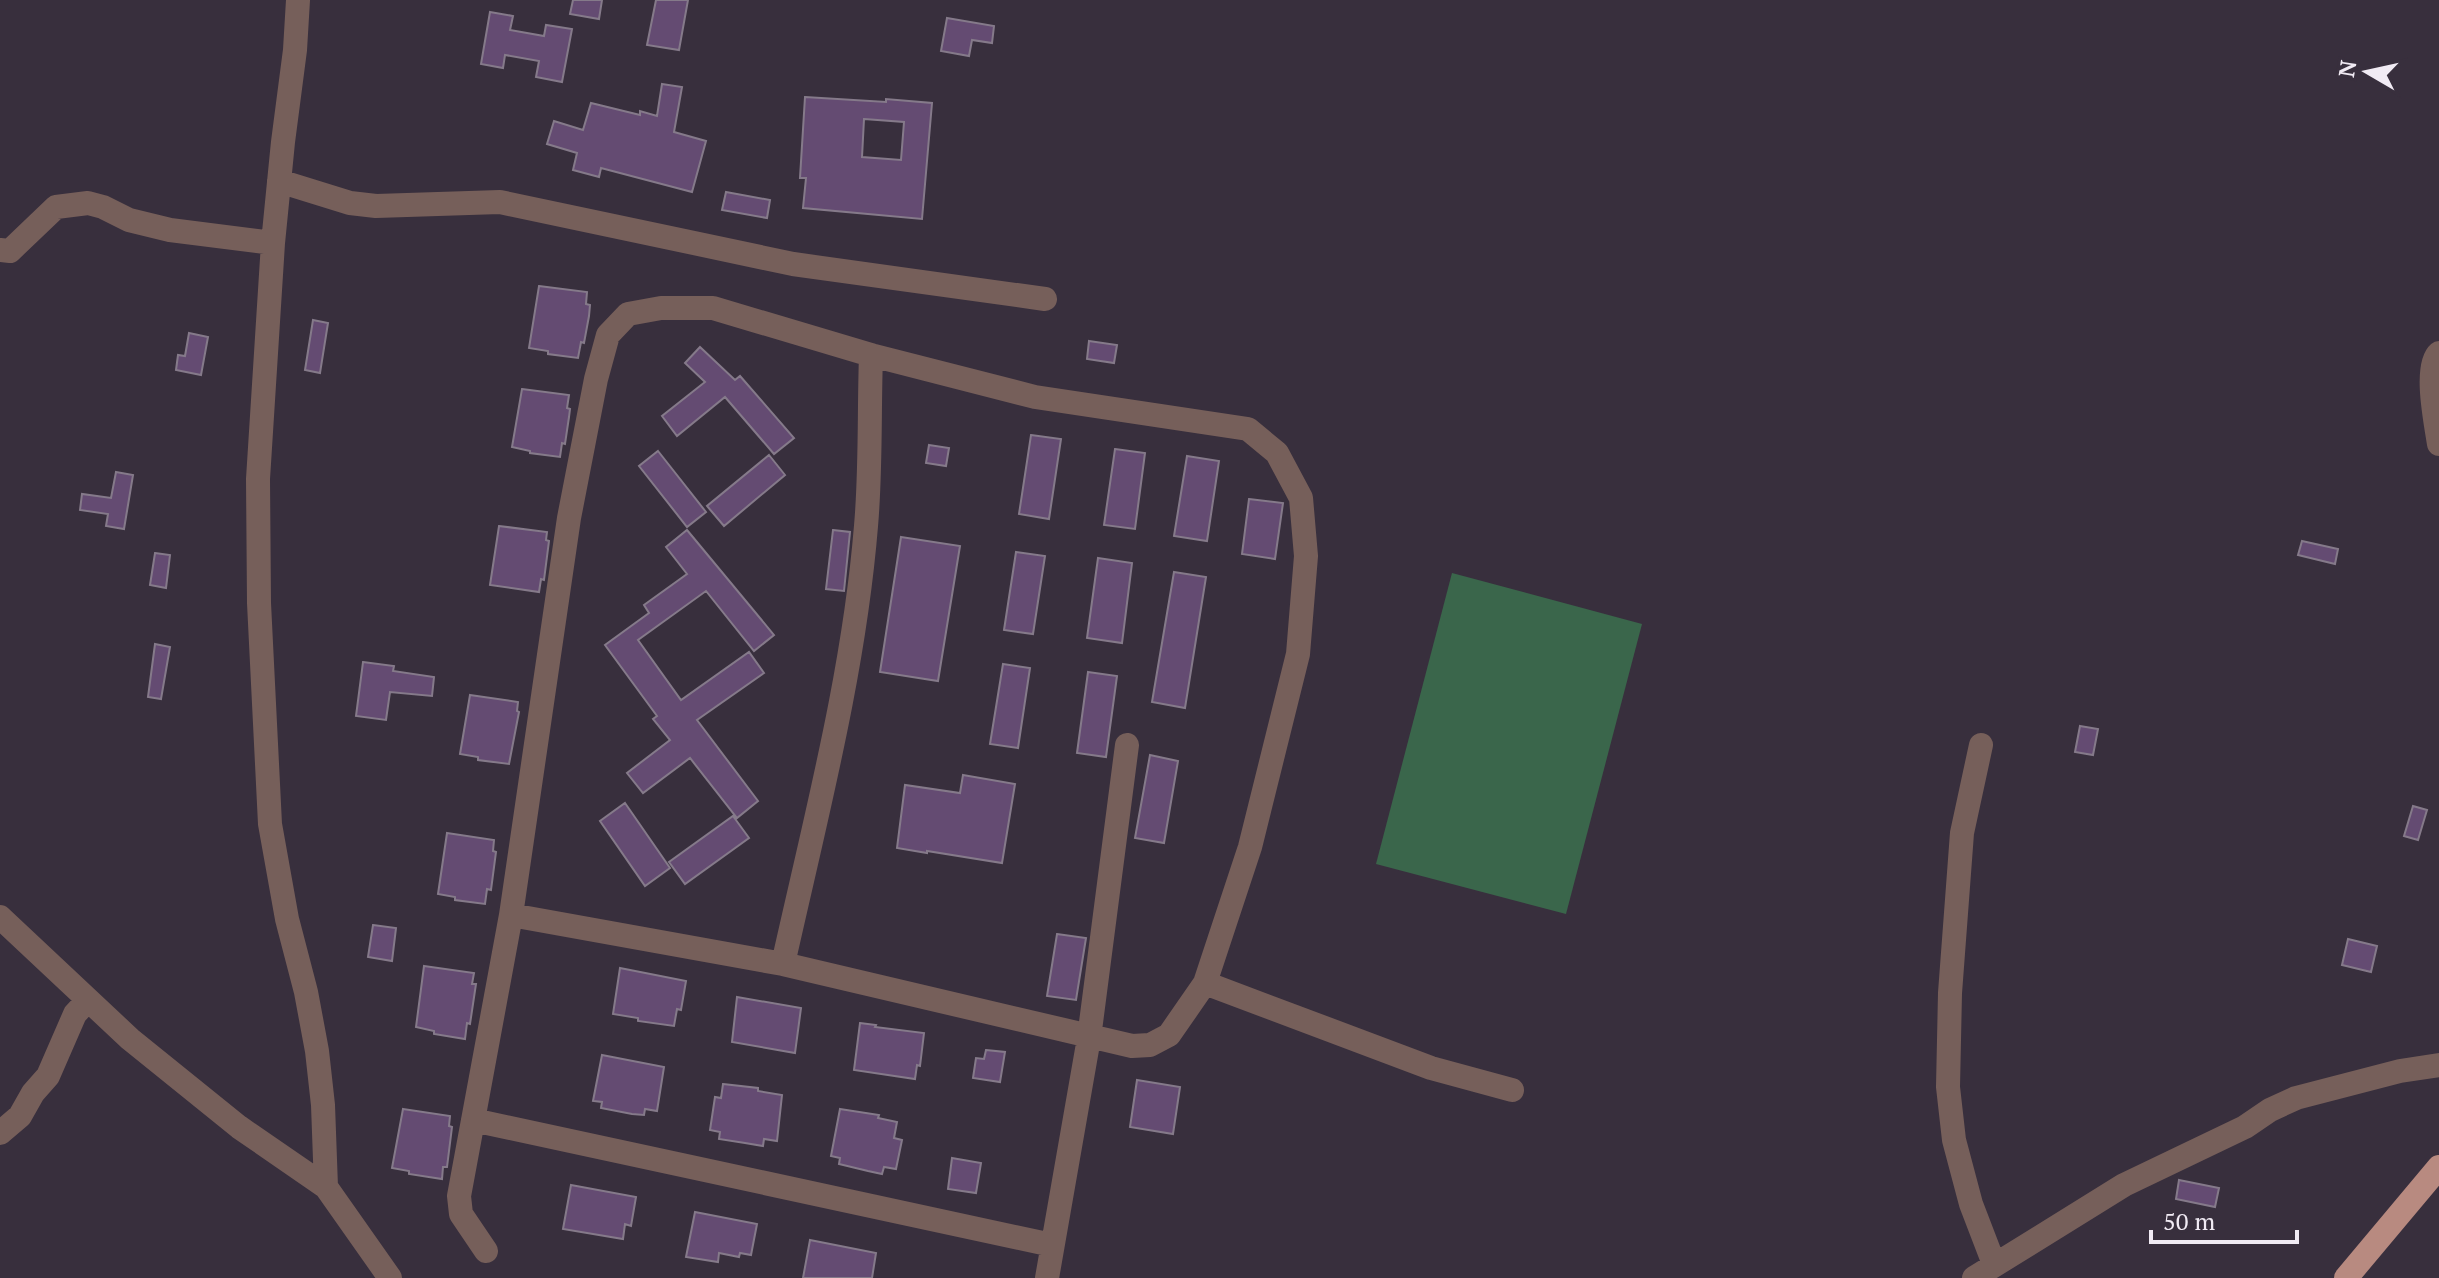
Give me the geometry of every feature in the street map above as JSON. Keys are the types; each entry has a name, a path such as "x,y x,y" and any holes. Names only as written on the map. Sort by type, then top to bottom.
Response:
{"main road":[{"path":"2346,1278 2439,1167"}],"street":[{"path":"298,0 273,243 258,479 259,603 270,824 287,919 317,1051 323,1105 326,1187"},
{"path":"279,181 350,203 376,206 500,202 793,264 1045,299"},
{"path":"0,250 10,251 56,207 88,203 129,220 170,230 273,243"},
{"path":"486,1251 461,1214 459,1196 511,915 569,518 596,379 608,335 628,314 661,308 713,308 871,355 1035,397 1248,429 1277,453 1301,498 1306,556 1298,654 1250,847 1205,983 1169,1035 1150,1045 1132,1046 783,964 511,915"},
{"path":"2439,353 2434,357 2432,371 2439,444"},
{"path":"783,964 834,735 856,616 867,525 871,355"},
{"path":"1047,1278 1089,1038 1127,745"},
{"path":"1981,745 1962,833 1950,993 1948,1087 1954,1140 1984,1271 2124,1185 2245,1127 2270,1110 2296,1098 2400,1071 2439,1065"},
{"path":"0,917 130,1039 239,1127 326,1187 392,1277"},
{"path":"1205,983 1431,1068 1512,1090"},
{"path":"0,1133 20,1116 33,1093 48,1076 75,1014 88,1000"},
{"path":"473,1120 1052,1245"}],"green space":[{"path":"1452,573 1642,624 1566,914 1376,864"}],"building":[{"path":"573,0 602,0 599,19 570,14"},
{"path":"656,0 688,0 679,50 647,45"},
{"path":"490,12 513,16 510,30 544,36 546,25 572,29 562,82 536,77 539,61 505,55 503,68 481,64"},
{"path":"947,18 994,26 992,43 972,40 969,56 941,51"},
{"path":"662,84 682,87 674,132 706,141 692,192 601,168 599,177 573,170 577,153 547,144 554,121 583,130 591,103 657,116"},
{"path":"805,97 932,103 922,219 803,208 806,178 800,178","holes":["864,119 904,122 901,160 862,157"]},
{"path":"726,192 770,200 767,218 722,210"},
{"path":"539,286 587,292 589,316 578,358 529,348"},
{"path":"313,320 328,323 320,373 305,370"},
{"path":"189,333 208,337 201,375 176,370 178,355 185,356"},
{"path":"1089,341 1117,345 1114,363 1087,359"},
{"path":"700,347 735,380 740,376 794,438 774,454 725,397 677,436 662,416 705,382 685,363"},
{"path":"522,389 569,395 569,417 560,457 512,447"},
{"path":"1031,435 1061,439 1049,519 1019,514"},
{"path":"929,445 949,448 946,466 926,463"},
{"path":"1115,449 1145,453 1135,529 1104,525"},
{"path":"658,451 706,512 687,527 639,466"},
{"path":"769,455 785,475 724,526 707,506"},
{"path":"1187,456 1219,461 1207,541 1174,536"},
{"path":"116,472 133,475 124,529 106,526 108,514 80,510 82,494 111,498"},
{"path":"1249,499 1283,503 1275,559 1242,554"},
{"path":"499,526 547,532 546,540 549,541 544,580 541,579 539,592 490,585"},
{"path":"687,530 774,635 754,651 706,591 638,640 681,700 749,652 764,673 697,720 758,801 737,818 690,758 643,793 627,773 670,740 653,719 657,716 605,645 649,613 644,605 687,574 666,547"},
{"path":"833,530 850,532 844,591 826,589"},
{"path":"901,537 960,546 938,681 880,672"},
{"path":"2302,541 2338,549 2335,564 2298,555"},
{"path":"1016,552 1045,556 1033,634 1004,630"},
{"path":"155,553 170,555 166,588 150,585"},
{"path":"1098,558 1132,563 1122,643 1087,638"},
{"path":"1174,572 1206,577 1185,708 1152,702"},
{"path":"155,644 170,647 161,699 148,697"},
{"path":"363,662 394,666 393,671 434,677 432,696 390,692 386,720 356,716"},
{"path":"1003,664 1030,668 1018,748 990,744"},
{"path":"1088,672 1117,676 1106,757 1077,753"},
{"path":"470,695 518,702 519,712 509,764 460,754"},
{"path":"2080,726 2098,729 2093,755 2075,752"},
{"path":"1150,755 1178,761 1164,843 1135,838"},
{"path":"963,775 1015,784 1002,863 897,848 905,785 960,793"},
{"path":"625,803 670,868 645,886 600,821"},
{"path":"2413,806 2427,810 2418,840 2404,836"},
{"path":"733,816 749,838 685,884 669,862"},
{"path":"447,833 494,840 493,851 496,852 491,890 487,889 485,904 438,894"},
{"path":"373,925 396,928 392,961 368,957"},
{"path":"1057,934 1086,938 1076,1000 1047,996"},
{"path":"2348,939 2377,946 2371,972 2342,965"},
{"path":"424,966 474,973 472,984 476,984 465,1039 434,1034 434,1031 416,1027"},
{"path":"620,968 686,981 681,1010 677,1009 674,1026 613,1014"},
{"path":"737,997 801,1008 795,1053 732,1042"},
{"path":"860,1023 924,1033 920,1066 917,1065 915,1079 854,1070"},
{"path":"986,1050 1005,1052 1000,1082 973,1078 976,1058 984,1059"},
{"path":"602,1055 664,1067 657,1111 645,1109 644,1115 632,1114 601,1108 602,1102 593,1101"},
{"path":"1137,1080 1180,1087 1173,1134 1130,1127"},
{"path":"723,1084 758,1088 758,1091 782,1095 777,1141 764,1139 763,1146 719,1139 720,1132 710,1130 715,1097 721,1098"},
{"path":"403,1109 450,1116 449,1126 452,1127 447,1167 443,1167 442,1179 392,1168"},
{"path":"840,1109 879,1115 878,1118 897,1122 894,1138 902,1140 896,1169 884,1167 882,1174 839,1164 840,1158 831,1156"},
{"path":"952,1158 981,1163 976,1193 948,1189"},
{"path":"2179,1180 2219,1188 2215,1207 2176,1199"},
{"path":"571,1185 636,1197 631,1226 625,1224 623,1239 563,1229"},
{"path":"695,1212 757,1224 751,1255 740,1253 739,1257 719,1253 718,1262 686,1257"},
{"path":"810,1240 876,1253 872,1278 803,1278"}]}
